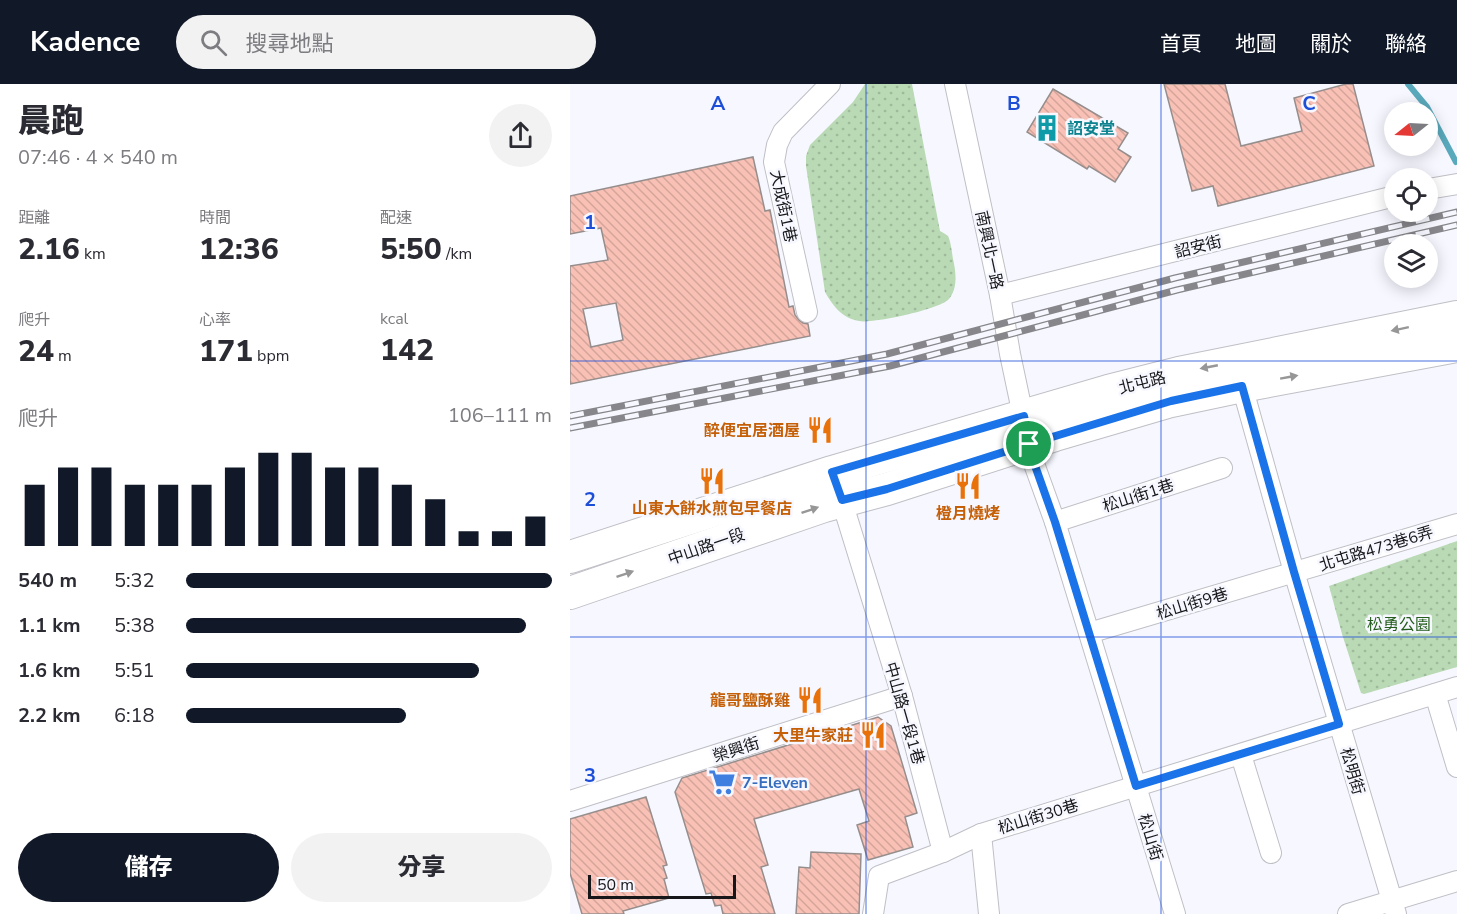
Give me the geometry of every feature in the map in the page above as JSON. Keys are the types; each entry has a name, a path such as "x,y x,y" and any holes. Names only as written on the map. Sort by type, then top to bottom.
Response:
{"main road":[{"name":"北屯路","path":"837,486 887,489 1026,430 1108,391 1179,373 1457,317"},
{"name":"北屯路","path":"1026,430 1242,386 1457,346"},
{"name":"中山路一段","path":"570,557 837,486"},
{"name":"中山路一段","path":"570,593 837,486"}],"street":[{"name":"大成街1巷","path":"807,312 774,162 777,145 783,132 830,84"},
{"name":"南興北一路","path":"955,84 1026,430"},
{"name":"詔安街","path":"1000,295 1384,199"},
{"name":"松明街","path":"1242,386 1294,572 1394,907"},
{"name":"松山街","path":"1026,430 1033,460 1055,522 1175,914"},
{"name":"松山街1巷","path":"1055,522 1222,468"},
{"name":"中山路一段1巷","path":"837,486 902,696 943,852"},
{"name":"北屯路473巷6弄","path":"1294,572 1457,524"},
{"name":"松山街9巷","path":"1089,633 1294,572"},
{"name":"松山街30巷","path":"943,852 981,834 1457,687"},
{"path":"1435,694 1457,767"},
{"name":"榮興街","path":"570,801 902,696"},
{"path":"1241,755 1271,853"},
{"path":"981,834 989,914"},
{"path":"873,914 879,876 943,852"},
{"path":"1348,914 1394,907 1457,881"}],"green space":[{"path":"865,84 912,84 940,231 949,238 956,280 952,295 943,303 906,315 859,321 843,314 825,292 806,156 810,145 853,102"},
{"name":"松勇公園","path":"1457,541 1457,667 1361,693 1329,586"}],"building":[{"path":"1164,84 1225,84 1241,146 1302,131 1294,98 1353,84 1374,166 1218,206 1213,186 1192,191"},
{"path":"1053,89 1128,133 1118,149 1131,157 1115,182 1089,166 1087,169 1027,132"},
{"path":"753,157 765,211 770,210 789,307 793,306 799,320 808,324 810,336 570,384 570,266 608,260 601,228 570,234 570,196","holes":["616,303 623,340 591,347 583,309"]},
{"path":"878,717 891,726 917,813 905,817 913,847 868,860 857,825 869,821 859,789 754,819 768,865 761,867 775,914 723,914 721,905 715,906 711,893 706,894 675,792 682,778"},
{"path":"646,797 667,865 663,866 669,898 623,911 624,914 582,914 570,873 570,819"},
{"path":"811,852 861,854 859,914 796,914 799,867 810,868"}],"waterway":[{"path":"1408,84 1427,107 1456,162"}],"railway":[{"path":"570,416 887,354 1175,278 1457,212"},
{"path":"570,428 890,366 1177,290 1457,225"}],"place":[{"name":"詔安堂","path":"1047,128"},
{"name":"醉便宜居酒屋","path":"820,430"},
{"name":"山東大餅水煎包早餐店","path":"712,481"},
{"name":"橙月燒烤","path":"968,486"},
{"name":"龍哥鹽酥雞","path":"810,700"},
{"name":"大里牛家莊","path":"873,735"},
{"name":"7-Eleven","path":"722,782"}],"route":[{"path":"1029,444 887,489 842,500 832,472 1024,416 1029,444 1033,460 1055,522 1136,786 1339,724 1242,386 1171,401 1029,444"}]}
